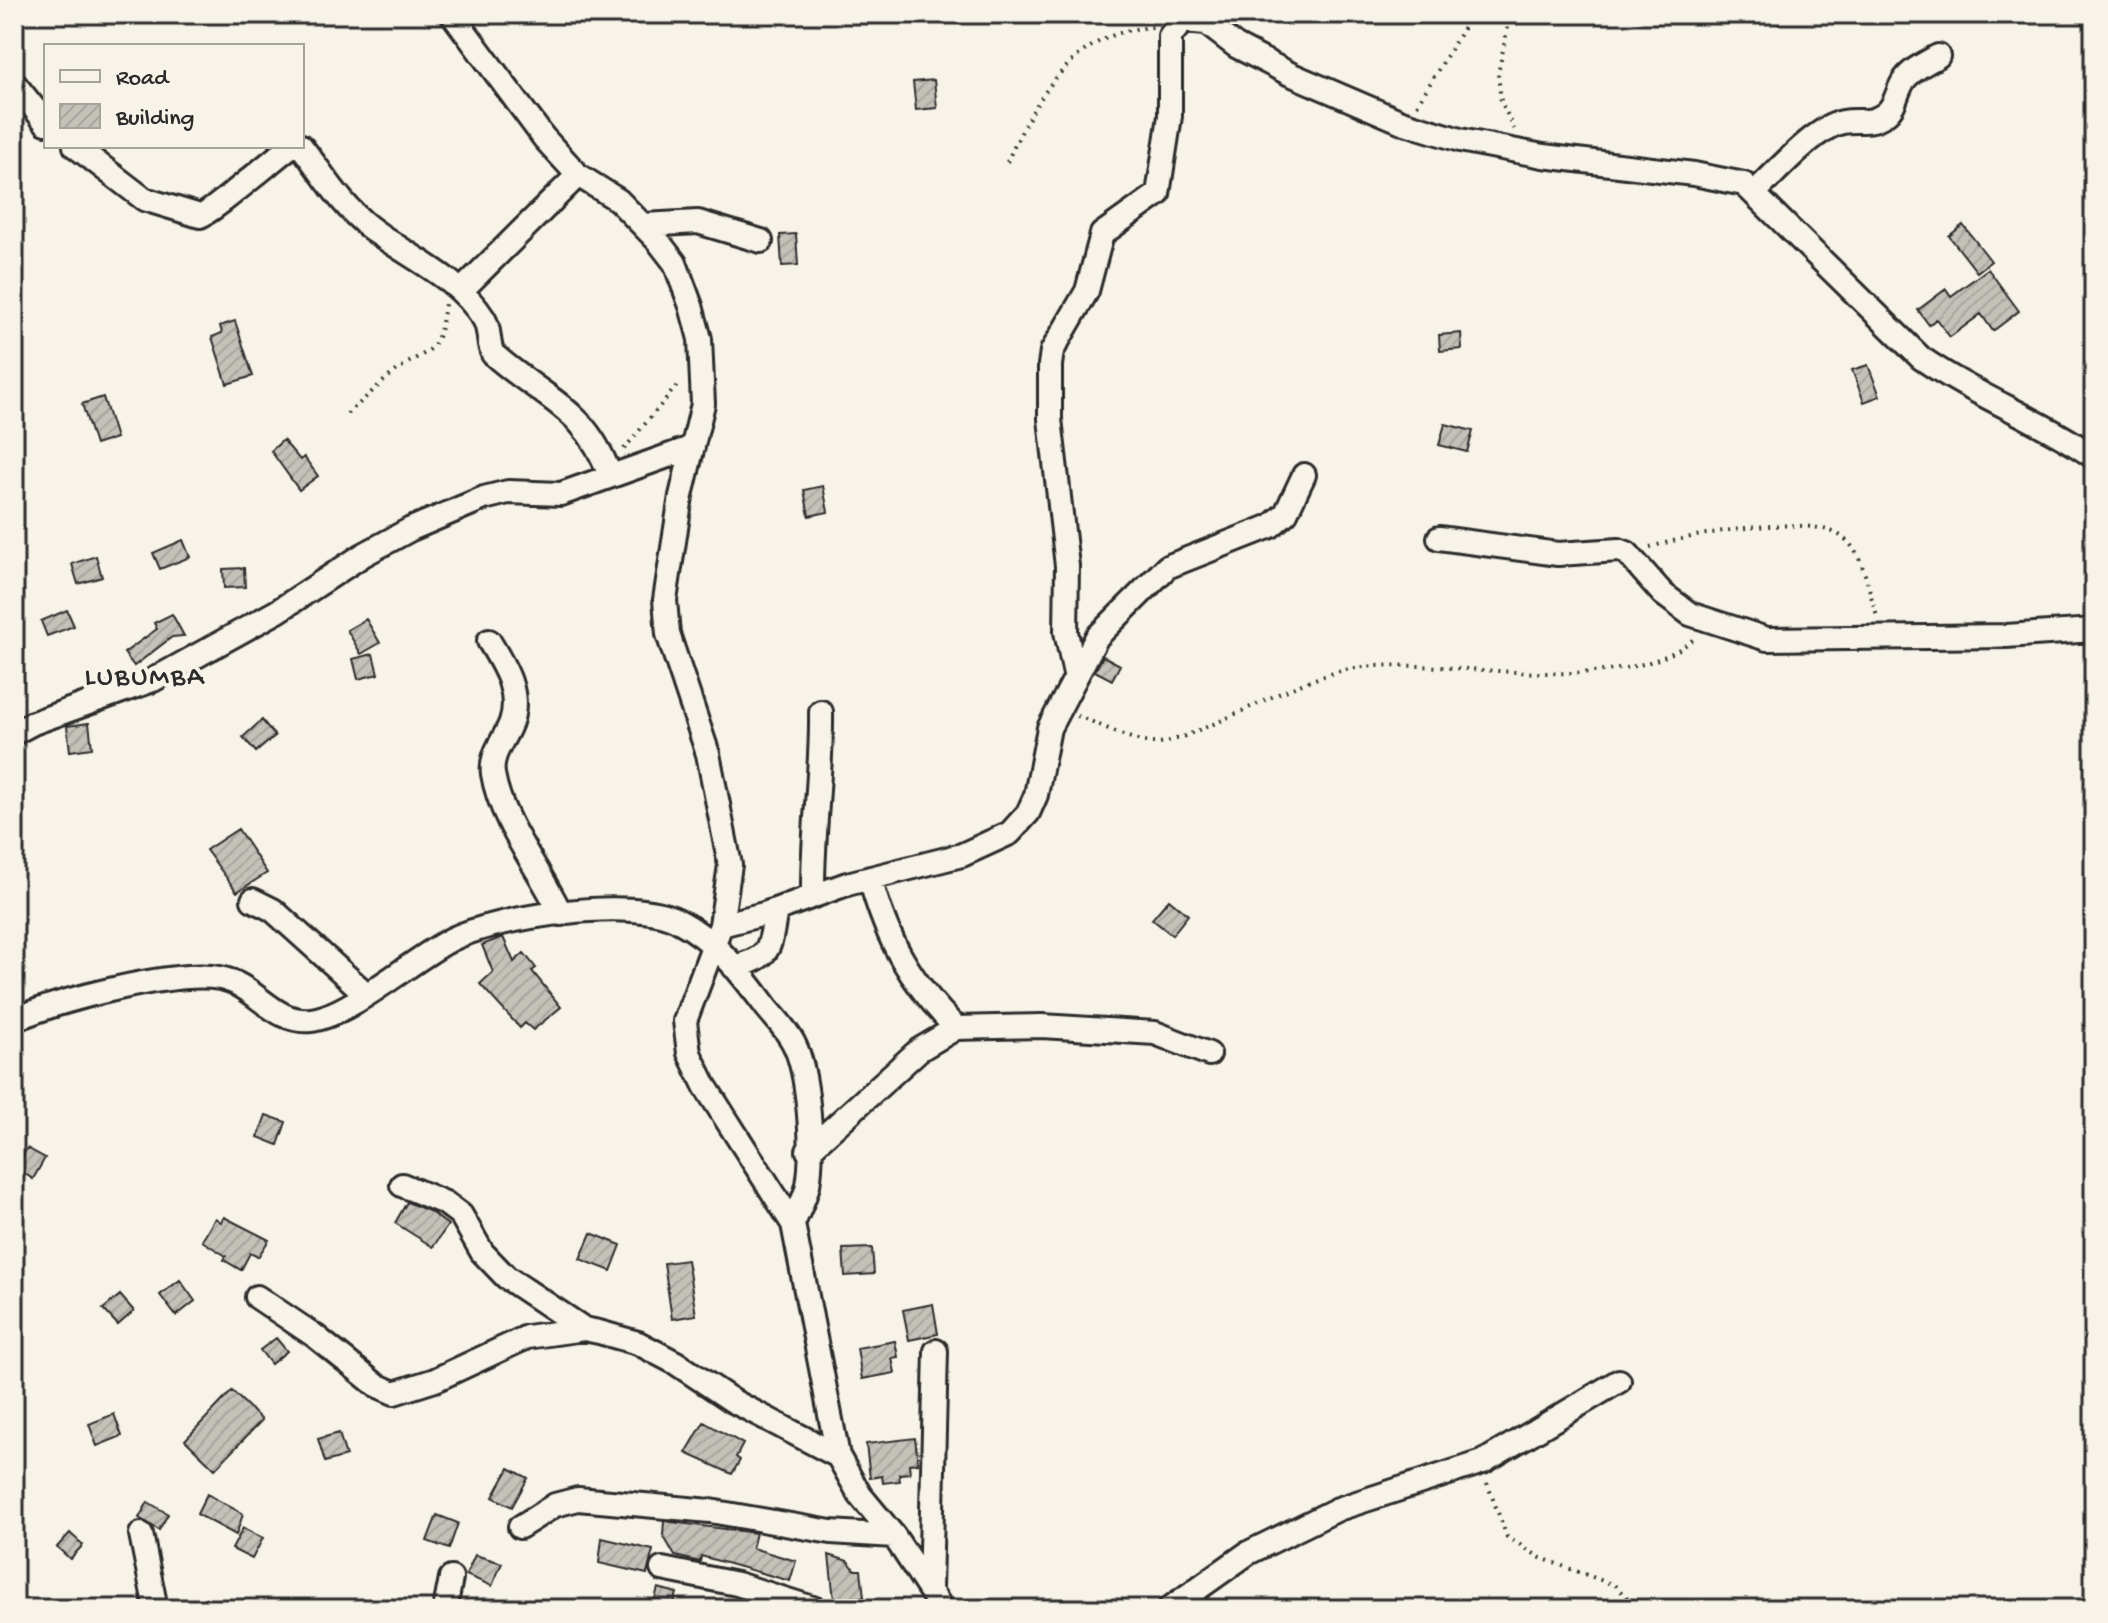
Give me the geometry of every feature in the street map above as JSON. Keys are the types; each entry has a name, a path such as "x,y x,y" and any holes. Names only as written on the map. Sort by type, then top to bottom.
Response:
{"street":[{"path":"452,14 544,138 578,175 618,200 644,225 675,263 691,306 701,355 703,404 681,496 665,600 668,634 677,669 708,754 726,832 730,879 718,935 685,1021 689,1053 705,1086 793,1224 838,1456 860,1495 894,1536 942,1609"},
{"path":"1075,674 1066,632 1067,566 1050,419 1052,351 1087,291 1102,234 1158,194 1170,116 1168,44 1175,27 1183,21 1208,19 1236,46 1290,74 1402,122 1460,140 1526,153 1733,180 1755,192 1921,358 1954,381 2064,437 2094,457"},
{"path":"1755,192 1788,160 1830,128 1843,122 1861,123 1881,117 1892,108 1904,79 1938,56"},
{"path":"14,83 44,120"},
{"path":"78,148 144,199 200,216 209,214 225,197 288,148"},
{"path":"302,148 334,191 366,225 455,284 491,332 493,354 581,422 594,437 608,471"},
{"path":"455,284 578,175"},
{"path":"644,225 698,222 761,241"},
{"path":"14,733 33,723 153,680 265,619 363,555 411,529 484,498 508,492 561,494 608,471 693,447"},
{"path":"718,935 813,896 962,855 1010,833 1028,813 1036,795 1045,741 1075,674 1097,637 1167,567 1271,526 1286,513 1304,475"},
{"path":"1439,538 1558,554 1609,549 1627,553 1663,594 1710,623 1767,639 2006,636 2094,630"},
{"path":"489,641 513,686 511,722 495,753 492,771 499,798 561,914"},
{"path":"813,896 812,835 820,773 821,712"},
{"path":"870,878 905,968 921,992 956,1028"},
{"path":"253,900 273,910 365,993"},
{"path":"19,1015 104,991 194,978 221,978 247,989 275,1012 296,1021 314,1020 453,939 491,926 614,909 671,917 718,935 734,967 793,1043 803,1070 807,1097 808,1184 793,1224"},
{"path":"734,967 757,960 769,948 776,910"},
{"path":"808,1151 919,1050 956,1028 1042,1026 1155,1033 1209,1054"},
{"path":"402,1185 445,1203 461,1215 482,1252 506,1277 584,1329 638,1343 676,1363 733,1401 838,1456"},
{"path":"257,1297 315,1336 376,1385 394,1393 435,1380 527,1337 584,1329"},
{"path":"930,1589 936,1351"},
{"path":"1169,1609 1248,1553 1338,1509 1483,1462 1619,1381"},
{"path":"520,1527 555,1505 578,1499 710,1511 831,1532 894,1536"},
{"path":"141,1534 156,1609"},
{"path":"662,1569 737,1584 816,1609"},
{"path":"445,1609 451,1578"}],"path":[{"path":"1402,122 1424,98 1472,14"},
{"path":"1500,14 1508,26 1498,74 1501,101 1526,153"},
{"path":"1007,162 1038,97 1086,48 1122,31 1175,27"},
{"path":"347,414 390,376 433,348 455,284"},
{"path":"608,471 701,355"},
{"path":"1627,553 1693,536 1803,526 1828,530 1845,539 1857,555 1885,636"},
{"path":"1058,709 1153,743 1178,739 1230,719 1310,681 1361,667 1442,665 1502,673 1543,673 1619,667 1674,652 1710,623"},
{"path":"1483,1462 1492,1503 1507,1537 1541,1558 1614,1585 1639,1609"}],"building":[{"path":"934,80 937,108 916,110 913,82"},
{"path":"1963,225 1991,261 1977,272 1949,236"},
{"path":"796,234 798,265 782,266 780,235"},
{"path":"1988,269 2019,311 1993,331 1981,314 1950,337 1936,319 1929,325 1918,310 1946,289 1951,296"},
{"path":"235,321 253,376 227,384 212,337 222,333 220,326"},
{"path":"1461,333 1462,349 1440,351 1439,335"},
{"path":"1868,365 1880,396 1864,402 1852,370"},
{"path":"103,397 116,438 95,445 82,404"},
{"path":"1445,424 1473,431 1467,452 1439,445"},
{"path":"283,440 300,460 304,457 318,476 299,490 271,451"},
{"path":"823,486 828,512 809,516 804,490"},
{"path":"183,540 190,557 160,569 153,553"},
{"path":"96,556 102,577 78,584 72,564"},
{"path":"244,568 245,587 224,588 223,569"},
{"path":"67,610 74,626 47,636 41,621"},
{"path":"172,614 184,636 172,637 134,666 124,653 157,629 154,623"},
{"path":"366,619 380,643 361,654 347,630"},
{"path":"373,654 378,674 358,679 353,659"},
{"path":"1103,656 1120,665 1112,680 1095,671"},
{"path":"262,720 275,736 256,752 243,737"},
{"path":"89,723 92,748 70,751 67,726"},
{"path":"238,829 267,873 237,892 206,850"},
{"path":"1169,899 1188,915 1172,935 1152,919"},
{"path":"503,937 514,962 524,953 536,968 532,971 561,1007 533,1030 525,1023 520,1028 480,984 493,972 482,945"},
{"path":"266,1115 286,1122 278,1145 258,1137"},
{"path":"27,1148 45,1158 33,1179 16,1168"},
{"path":"407,1202 429,1211 448,1225 433,1247 395,1223"},
{"path":"224,1217 269,1240 258,1257 250,1253 241,1270 202,1241 215,1218 221,1222"},
{"path":"591,1233 621,1245 611,1271 580,1259"},
{"path":"872,1248 874,1274 845,1276 843,1249"},
{"path":"687,1260 696,1315 672,1319 664,1263"},
{"path":"180,1280 195,1301 176,1316 160,1295"},
{"path":"120,1295 134,1311 118,1325 103,1309"},
{"path":"933,1304 938,1334 909,1340 903,1310"},
{"path":"276,1338 287,1351 271,1364 260,1350"},
{"path":"895,1341 898,1357 892,1358 895,1373 862,1379 857,1348"},
{"path":"232,1391 262,1420 215,1469 185,1440"},
{"path":"114,1414 122,1436 97,1446 89,1424"},
{"path":"704,1422 743,1444 736,1457 740,1460 732,1474 686,1453"},
{"path":"339,1433 346,1456 325,1462 318,1439"},
{"path":"915,1438 918,1463 909,1464 910,1473 899,1474 900,1481 883,1483 882,1476 870,1478 866,1444"},
{"path":"509,1468 528,1478 512,1507 493,1497"},
{"path":"207,1494 243,1514 236,1535 197,1514"},
{"path":"148,1502 168,1514 159,1530 139,1518"},
{"path":"437,1515 458,1523 449,1549 427,1541"},
{"path":"664,1521 756,1533 752,1548 796,1561 790,1581 701,1556 700,1562 675,1556 663,1535"},
{"path":"243,1528 263,1538 252,1559 232,1549"},
{"path":"70,1533 83,1545 70,1559 57,1547"},
{"path":"602,1538 653,1550 647,1574 599,1563"},
{"path":"475,1555 502,1563 492,1586 466,1575"},
{"path":"829,1555 848,1561 855,1570 861,1570 864,1597 834,1600"},
{"path":"658,1588 677,1593 672,1609 652,1609"}],"district":[{"name":"LUBUMBA","path":"145,674"}]}
